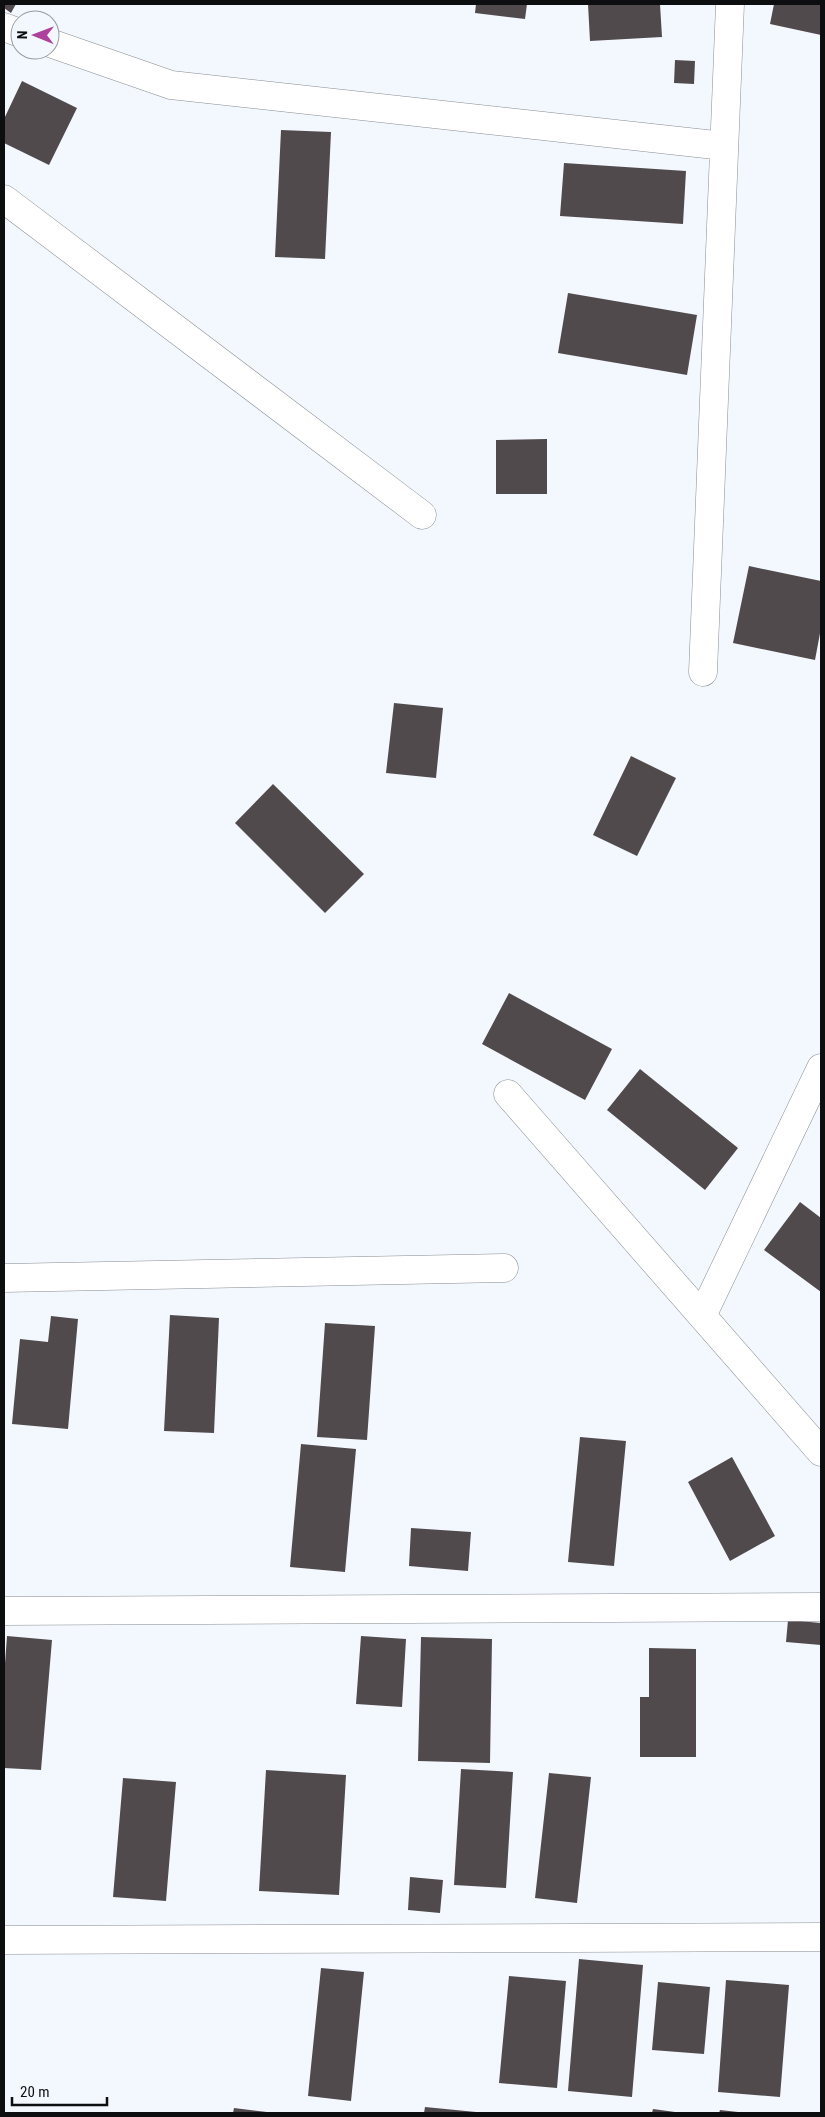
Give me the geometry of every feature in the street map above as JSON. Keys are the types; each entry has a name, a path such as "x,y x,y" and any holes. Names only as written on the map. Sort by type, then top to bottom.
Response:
{"street":[{"path":"703,672 730,4"},
{"path":"60,46 171,85 724,146"},
{"path":"4,199 422,515"},
{"path":"702,1316 821,1068"},
{"path":"508,1094 821,1452"},
{"path":"4,1278 504,1268"},
{"path":"4,1611 821,1607"},
{"path":"4,1940 821,1937"}],"building":[{"path":"4,4 16,4 10,12 4,8"},
{"path":"476,4 527,4 525,19 475,13"},
{"path":"588,4 660,4 662,37 590,41"},
{"path":"774,4 821,4 821,35 770,24"},
{"path":"675,60 695,61 694,84 674,83"},
{"path":"22,81 77,108 49,165 4,143 4,119"},
{"path":"281,130 331,132 325,259 275,257"},
{"path":"564,163 686,171 683,224 560,216"},
{"path":"568,293 697,315 687,375 558,353"},
{"path":"547,439 547,494 496,494 496,440"},
{"path":"749,566 821,581 821,628 815,660 733,643"},
{"path":"394,703 443,708 436,778 386,773"},
{"path":"631,756 676,778 637,856 593,835"},
{"path":"273,784 364,874 325,913 235,823"},
{"path":"509,993 612,1049 585,1100 482,1044"},
{"path":"640,1069 738,1148 705,1190 607,1110"},
{"path":"800,1202 821,1218 821,1292 764,1250"},
{"path":"170,1315 219,1318 214,1433 164,1431"},
{"path":"51,1316 78,1319 68,1429 12,1424 20,1339 48,1342"},
{"path":"325,1323 375,1326 367,1440 317,1437"},
{"path":"580,1437 626,1441 614,1566 568,1562"},
{"path":"301,1444 356,1449 345,1572 290,1567"},
{"path":"732,1457 775,1536 730,1561 688,1482"},
{"path":"411,1528 471,1532 468,1571 409,1566"},
{"path":"788,1620 821,1623 821,1645 786,1642"},
{"path":"7,1636 52,1640 41,1770 4,1768 4,1677"},
{"path":"361,1636 406,1639 402,1707 356,1704"},
{"path":"421,1637 492,1639 490,1763 418,1761"},
{"path":"649,1648 696,1649 696,1757 640,1757 640,1697 649,1697"},
{"path":"461,1769 513,1772 506,1888 454,1885"},
{"path":"266,1770 346,1775 339,1895 259,1891"},
{"path":"549,1773 591,1777 577,1903 535,1898"},
{"path":"123,1778 176,1782 166,1901 113,1897"},
{"path":"410,1877 443,1880 440,1913 408,1910"},
{"path":"579,1959 643,1965 632,2097 568,2091"},
{"path":"321,1968 364,1972 351,2101 308,2096"},
{"path":"509,1976 566,1981 557,2088 499,2083"},
{"path":"726,1980 789,1985 780,2097 718,2092"},
{"path":"658,1982 710,1987 704,2054 652,2050"},
{"path":"425,2107 476,2112 476,2113 424,2113"},
{"path":"234,2108 267,2112 267,2113 233,2113"},
{"path":"653,2109 675,2112 675,2113 652,2113"},
{"path":"720,2110 738,2112 738,2113 719,2113"}]}
